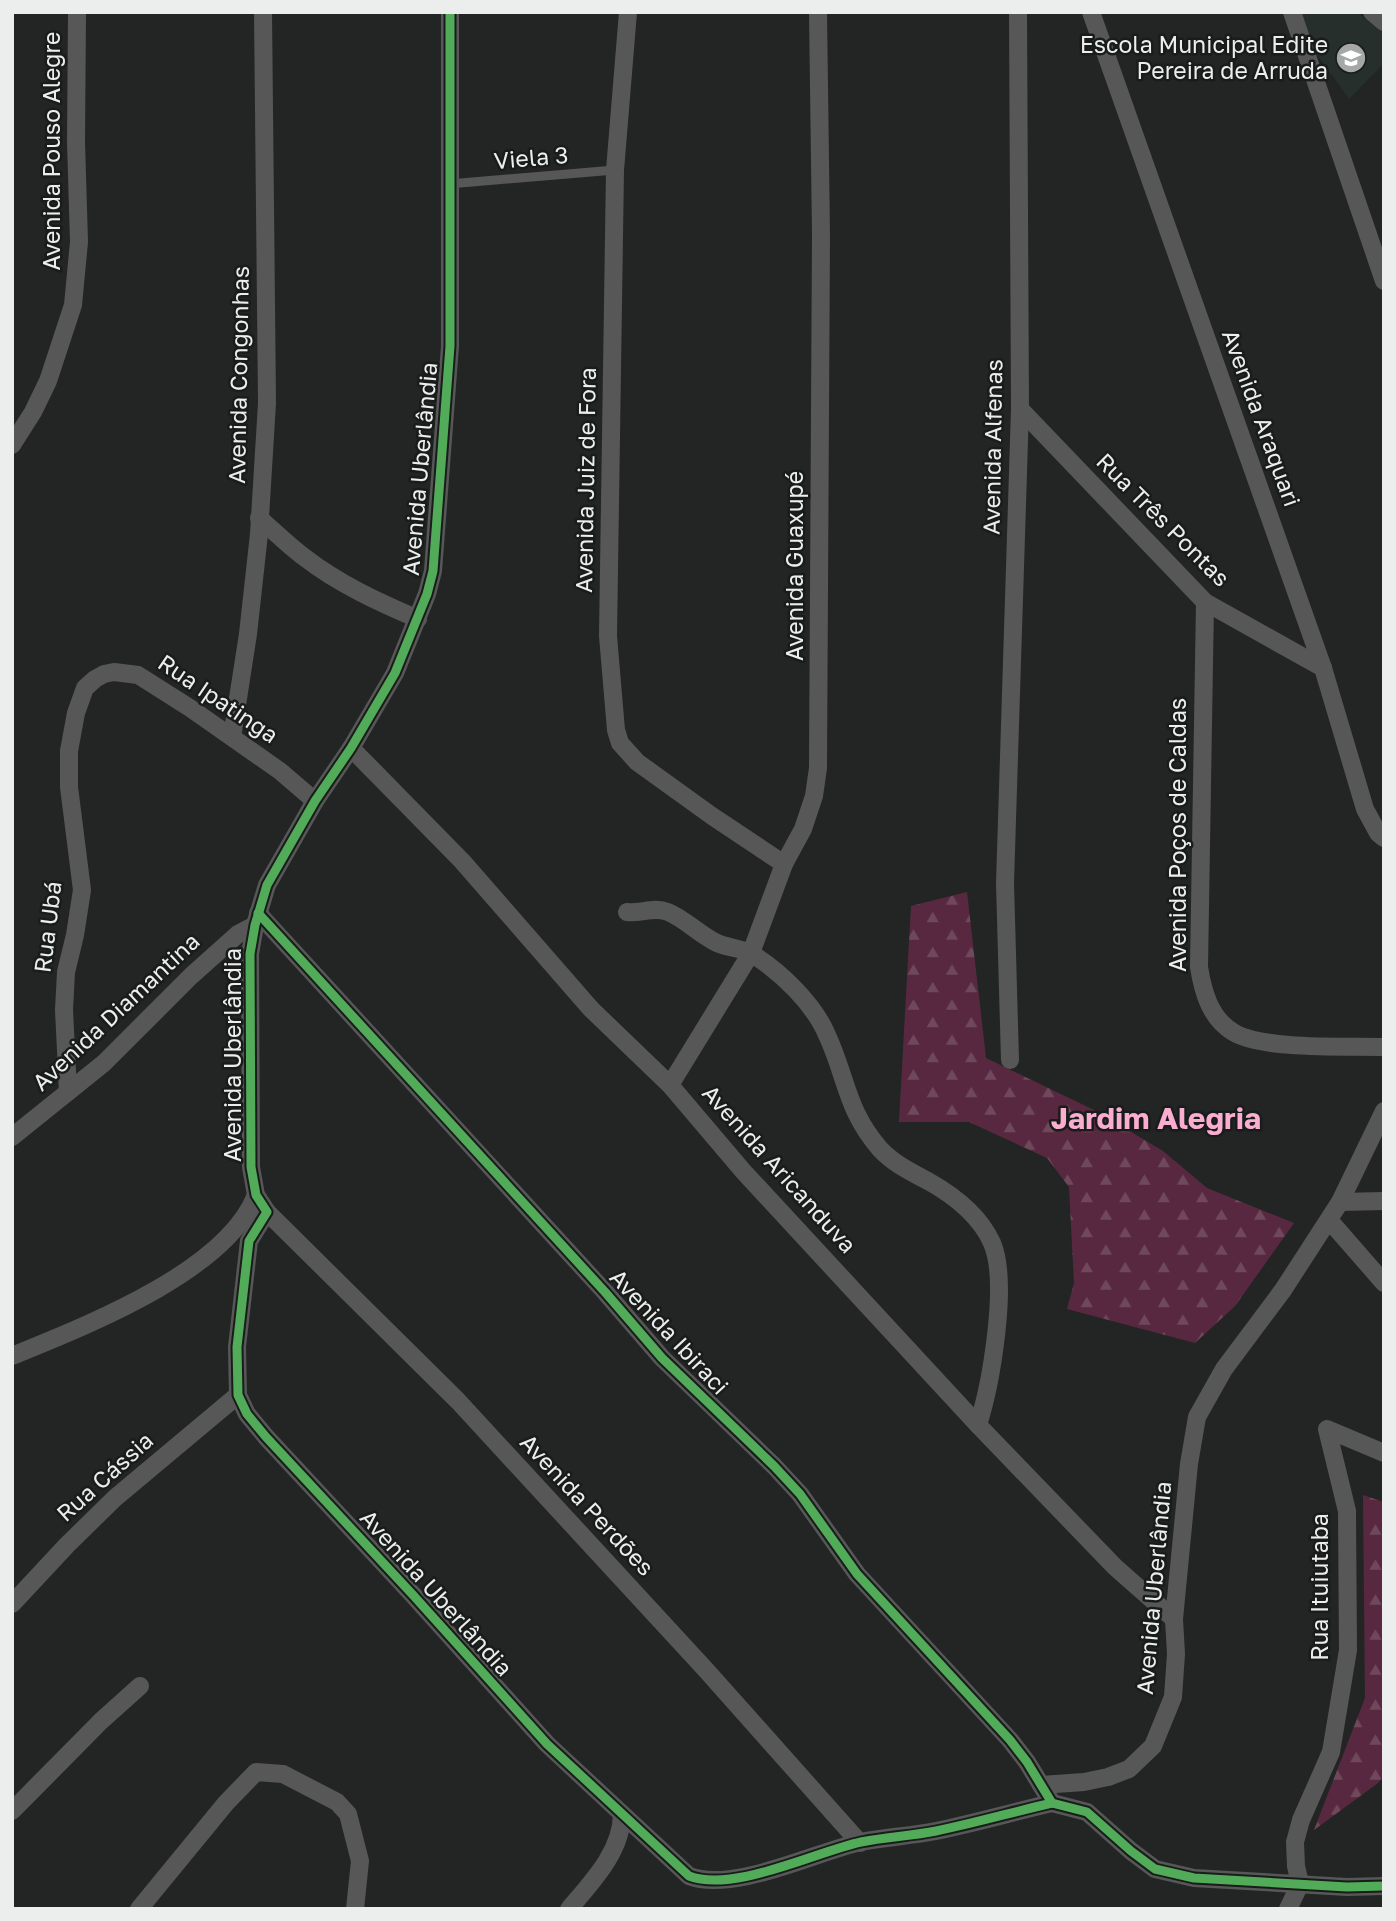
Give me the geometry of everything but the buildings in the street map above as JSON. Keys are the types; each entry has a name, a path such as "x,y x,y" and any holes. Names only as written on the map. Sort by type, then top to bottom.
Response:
{"street":[{"name":"Avenida Pouso Alegre","path":"12,445 33,412 48,381 73,305 79,242 76,142 77,12"},
{"name":"Avenida Congonhas","path":"232,737 248,634 267,403 263,12"},
{"name":"Avenida Uberlândia","path":"450,12 450,346 433,571 418,619 396,673 315,801 267,885 256,919 250,954 251,1167 256,1195 267,1212 249,1241 237,1346 238,1395 247,1414 266,1437 547,1744 689,1876 699,1880 734,1878 860,1843 935,1831 1052,1803"},
{"name":"Avenida Juiz de Fora","path":"628,12 615,170 608,636 616,730 620,743 637,762 784,863"},
{"name":"Avenida Guaxupé","path":"670,1085 751,953 784,863 803,829 814,796 818,768 821,235 818,12"},
{"name":"Avenida Alfenas","path":"1010,1060 1005,883 1020,409 1018,12"},
{"name":"Avenida Araquari","path":"1091,12 1324,668 1365,809 1384,838"},
{"path":"1292,12 1382,276"},
{"path":"1372,12 1384,22"},
{"path":"1382,276 1384,251"},
{"name":"Rua Três Pontas","path":"1020,409 1205,602 1324,668"},
{"path":"259,518 302,556 331,576 378,603 418,619"},
{"name":"Avenida Poços de Caldas","path":"1205,602 1199,967 1203,992 1215,1015 1234,1033 1263,1043 1384,1047"},
{"name":"Rua Ipatinga","path":"85,688 95,678 104,674 114,672 138,676 232,737 280,771 315,801"},
{"name":"Rua Ubá","path":"68,1092 64,1010 66,972 82,890 69,787 69,751 76,713 85,688"},
{"name":"Avenida Aricanduva","path":"351,748 462,861 591,1009 670,1085 743,1171 978,1425 1115,1567 1174,1619"},
{"path":"627,912 653,909 669,912 718,943 751,953 802,995 827,1034 849,1101 875,1143 906,1171 930,1182 981,1223 993,1244 999,1272 986,1399 978,1425"},
{"name":"Avenida Diamantina","path":"12,1137 104,1063 215,954 256,919"},
{"name":"Avenida Ibiraci","path":"256,919 605,1292 662,1358 800,1494 857,1574 1010,1740 1052,1803"},
{"name":"Avenida Uberlândia","path":"1041,1785 1084,1782 1108,1777 1129,1769 1153,1746 1173,1698 1177,1654 1174,1619 1189,1464 1197,1417 1224,1369 1283,1290 1329,1220 1384,1111"},
{"path":"12,1356 143,1297 192,1267 239,1225 256,1195"},
{"path":"1340,1202 1384,1201"},
{"name":"Avenida Perdões","path":"267,1212 458,1401 716,1680 860,1843"},
{"path":"1329,1220 1384,1283"},
{"name":"Rua Cássia","path":"12,1604 115,1498 238,1395"},
{"name":"Rua Ituiutaba","path":"1300,1884 1296,1866 1296,1842 1301,1820 1331,1752 1348,1650 1347,1511 1327,1429 1384,1453"},
{"path":"12,1811 101,1721 140,1686"},
{"path":"139,1909 226,1803 256,1772 283,1774 337,1802 348,1814 360,1861 355,1909"},
{"path":"1052,1803 1087,1812 1154,1869 1194,1878 1347,1887 1384,1886"},
{"path":"569,1909 588,1887 618,1842 622,1814"},
{"path":"1288,1909 1300,1884"}],"lane":[{"name":"Viela 3","path":"449,184 615,170"}],"shaded area":[{"name":"Escola Municipal Edite Pereira de Arruda","path":"1299,12 1356,12 1384,33 1384,63 1349,99 1316,53"}],"green space":[{"path":"967,892 986,1058 1094,1110 1163,1151 1207,1188 1294,1223 1235,1306 1195,1343 1067,1309 1074,1283 1069,1187 1047,1158 969,1122 899,1122 911,906"},
{"path":"1363,1495 1384,1502 1384,1776 1314,1830 1365,1698"}],"cycle path":[{"path":"450,12 450,346 433,571 427,594 395,673 351,748 315,801 267,885 255,925 250,954 251,1167 256,1195 267,1212 249,1241 237,1347 238,1395 247,1414 266,1437 547,1744 689,1876 707,1880 751,1875 861,1842 936,1831 1052,1803"},
{"path":"258,913 605,1292 662,1358 800,1494 857,1574 1010,1740 1052,1803 1087,1812 1155,1869 1194,1878 1347,1887 1384,1886"}],"place":[{"name":"Escola Municipal Edite Pereira de Arruda","path":"1351,58"}],"district":[{"name":"Jardim Alegria","path":"1156,1119"}]}
